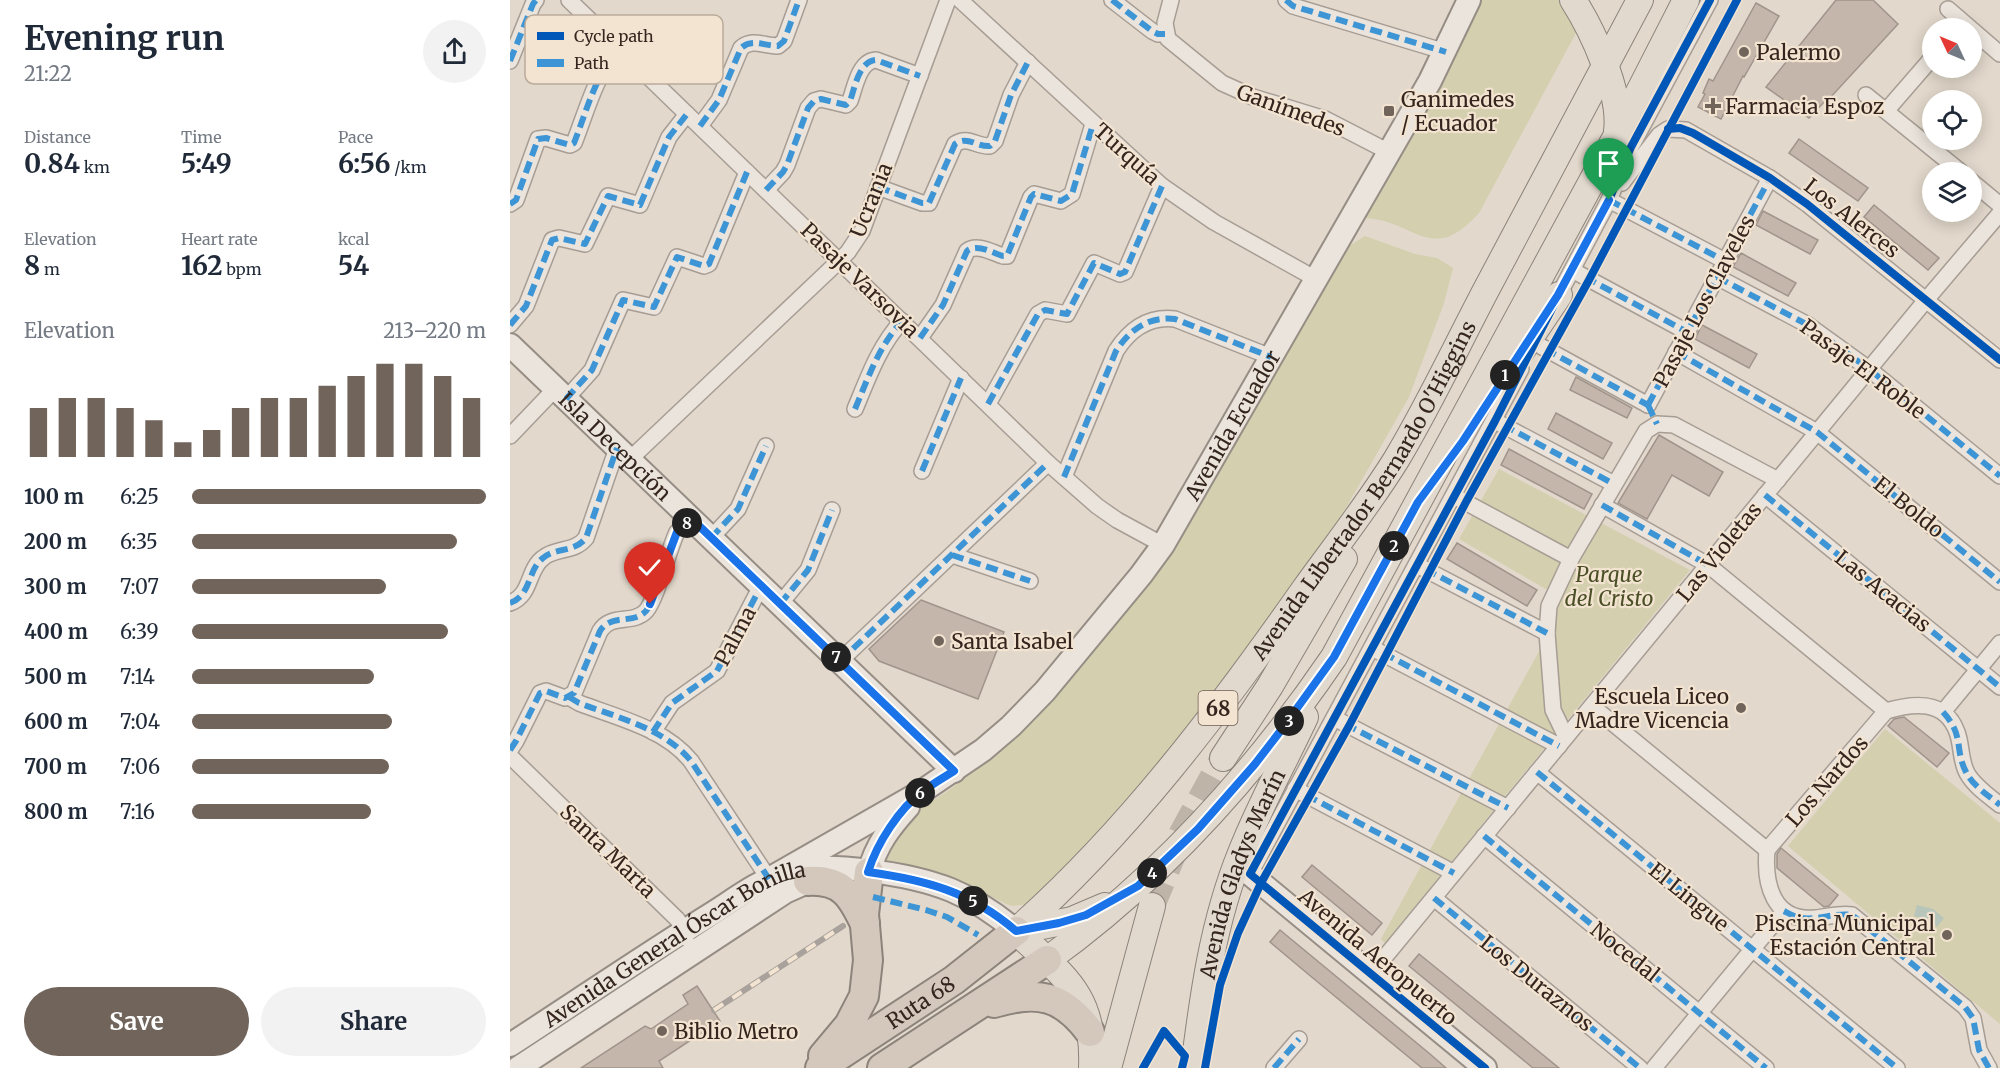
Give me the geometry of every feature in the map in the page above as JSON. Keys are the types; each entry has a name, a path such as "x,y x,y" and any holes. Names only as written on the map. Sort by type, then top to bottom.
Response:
{"highway":[{"path":"811,1068 849,1025 864,996 868,960 865,895 858,871"},
{"path":"808,881 825,881 840,887 852,901 865,924"},
{"name":"Ruta 68","path":"820,1068 954,980 1016,931"},
{"name":"Ruta 68","path":"882,1068 1047,960"},
{"path":"977,1007 1019,996 1046,998 1063,1004 1090,1032"}],"main road":[{"name":"Avenida Ecuador","path":"769,879 921,792 983,750 1011,726 1045,691 1141,575 1163,545 1389,152 1446,52 1469,0"},
{"path":"1572,0 1586,22 1617,100 1617,135"},
{"name":"Avenida Libertador Bernardo O'Higgins","path":"1016,931 1040,910 1107,841 1176,762 1275,630 1394,463 1437,388 1483,295 1640,0"},
{"name":"Avenida Libertador Bernardo O'Higgins","path":"1047,960 1089,930 1145,896 1198,829 1248,773 1334,657 1617,135 1686,0"},
{"path":"1418,502 1463,441 1558,295"},
{"name":"Isla Decepción","path":"510,345 954,771"},
{"path":"1223,758 1270,686 1319,603 1394,463"},
{"name":"Avenida Gladys Marín","path":"1194,1068 1203,992 1226,895 1241,853 1334,657"},
{"name":"Avenida Ecuador","path":"858,871 874,853 888,829 921,792"},
{"name":"Avenida General Óscar Bonilla","path":"510,1045 769,879 796,870 808,868 858,871 915,880 951,890 984,907 1016,931"},
{"name":"Avenida General Óscar Bonilla","path":"518,1068 785,892 808,881 858,871"},
{"path":"1210,958 1231,908 1250,874"},
{"name":"Avenida Aeropuerto","path":"1250,874 1485,1068"},
{"path":"1016,931 1059,923 1145,896 1108,1068"},
{"path":"1016,931 1076,991 1087,1013 1092,1068"}],"street":[{"path":"528,15 536,0"},
{"path":"700,126 719,100 741,48 747,43 778,46 784,40 799,0"},
{"name":"Ucrania","path":"623,454 848,252 862,231 948,0"},
{"name":"Turquía","path":"960,0 1162,186 1214,222 1316,279"},
{"name":"Ganímedes","path":"1112,0 1152,31 1165,34 1172,44 1209,74 1231,88 1324,119 1389,152"},
{"path":"1165,34 1165,19 1171,0"},
{"path":"1286,0 1293,6 1446,52"},
{"path":"1250,874 1495,421 1609,200 1631,147 1710,0"},
{"name":"Pasaje Varsovia","path":"570,1 585,15"},
{"path":"1948,9 1955,18"},
{"path":"510,61 525,24"},
{"path":"1982,41 2000,54"},
{"path":"766,190 787,165 808,108 814,101 822,99 846,105 869,60 876,60 920,76"},
{"path":"878,187 922,203 929,203 955,144 967,139 990,146 995,141 1011,95 1028,62"},
{"path":"1886,111 1922,70"},
{"path":"510,204 516,200 538,139 546,138 570,145 574,143 596,84"},
{"name":"Pasaje Varsovia","path":"656,84 1048,463 1117,520 1163,545"},
{"path":"1866,95 1949,162"},
{"path":"510,325 521,314 525,306 552,240 559,238 585,244 608,196 636,206 640,205 669,137 687,114"},
{"path":"920,338 943,305 967,250 976,247 1007,256 1034,194 1061,201 1072,194 1093,124"},
{"name":"Los Alerces","path":"1609,200 1653,141 1668,129 1686,130 1770,178 1816,210 2000,360"},
{"path":"510,436 592,370 623,300 654,307 677,257 704,266 709,264 747,172"},
{"name":"Pasaje Los Claveles","path":"1657,424 1648,405 1770,178"},
{"path":"988,404 1038,314 1045,310 1067,314 1094,263 1120,274 1125,272 1162,186"},
{"path":"1982,190 2000,205"},
{"path":"1609,200 1725,261"},
{"name":"Las Violetas","path":"1371,975 2000,213"},
{"path":"1572,270 1687,332"},
{"name":"Pasaje El Roble","path":"1717,277 1808,325 1869,369 2000,476"},
{"path":"1064,477 1116,351 1128,334 1147,322 1161,319 1175,320 1271,357"},
{"path":"855,409 881,348 902,321"},
{"path":"1535,343 1648,405"},
{"name":"El Boldo","path":"1676,352 1817,432 2000,582"},
{"path":"922,471 961,378"},
{"path":"1495,421 1614,484"},
{"path":"1563,741 1552,710 1546,633 1549,606 1571,559 1646,431 1657,424 1674,425 1778,480"},
{"path":"711,538 738,509 766,446"},
{"path":"510,603 524,594 542,558 577,546 586,538 623,454"},
{"path":"840,661 1048,463"},
{"name":"Las Acacias","path":"1766,495 2000,687"},
{"path":"1454,496 1571,559"},
{"path":"1602,506 1708,565 1886,711 1915,704 1931,705 1943,712 1957,732 1966,772 1972,781 2000,806"},
{"path":"780,604 808,570 832,510"},
{"path":"569,697 576,690 603,627 610,621 640,616 648,609 677,532 684,525 694,521"},
{"path":"952,555 1030,581"},
{"path":"1417,565 1546,633"},
{"name":"Palma","path":"653,732 672,703 717,671 761,586"},
{"path":"1943,712 2000,643"},
{"path":"1372,648 1563,741"},
{"path":"510,750 540,693 546,691 569,697 653,732 677,746 690,761 769,879"},
{"path":"1592,706 1767,850 1766,872 1775,902 1784,911 1798,918 1814,918 1841,913 1852,915 1965,1007 1973,1018 1979,1050 1989,1068"},
{"name":"Los Nardos","path":"1767,850 1886,711"},
{"path":"1334,718 1508,808"},
{"name":"Santa Marta","path":"510,756 677,919 685,931"},
{"name":"El Lingue","path":"1537,772 1897,1068"},
{"path":"1295,789 1454,873"},
{"name":"Nocedal","path":"1484,836 1766,1068"},
{"name":"Los Duraznos","path":"1434,898 1640,1068"},
{"path":"1654,1068 1784,911"},
{"path":"685,931 689,955"},
{"path":"1274,1068 1299,1039"}],"green space":[{"path":"1479,0 1561,0 1577,27 1576,33 1479,213 1462,229 1448,237 1436,239 1383,221 1365,218 1393,165 1447,74"},
{"path":"1365,236 1415,254 1437,258 1453,268 1444,303 1409,397 1322,550 1188,735 1105,833 1029,904 1012,906 952,877 884,864 884,855 918,810 948,791 996,753 1052,698 1342,254 1349,246"},
{"name":"Parque del Cristo","path":"1499,469 1690,570 1385,943 1381,939 1542,646 1558,596 1459,539"},
{"name":"Piscina Municipal Estación Central","path":"1885,729 2000,823 2000,1024 1788,846"}],"shaded area":[{"path":"1917,905 1933,909 1944,918 1937,927 1927,920 1914,916"}],"building":[{"path":"1836,0 1873,0 1898,24 1809,118 1766,87"},
{"path":"1756,3 1779,16 1743,76 1721,119 1698,107 1709,79 1713,81"},
{"path":"1799,139 1868,188 1858,201 1789,153"},
{"path":"1874,205 1939,258 1928,270 1864,217"},
{"path":"1763,211 1818,240 1810,254 1756,225"},
{"path":"1741,253 1796,283 1788,296 1733,267"},
{"path":"1702,325 1757,354 1749,368 1695,339"},
{"path":"1576,377 1632,408 1627,418 1570,390"},
{"path":"1556,413 1612,443 1603,459 1548,429"},
{"path":"1659,435 1723,472 1709,496 1672,475 1647,519 1618,503"},
{"path":"1509,449 1592,494 1584,509 1501,465"},
{"path":"1457,543 1537,590 1527,606 1447,559"},
{"name":"Santa Isabel","path":"921,600 1004,632 978,699 879,661 869,649"},
{"path":"1904,717 1949,753 1937,767 1888,726 1894,719"},
{"path":"1781,848 1838,895 1829,906 1824,907 1777,868 1777,854"},
{"path":"1312,865 1382,923 1372,935 1302,877"},
{"path":"1280,930 1446,1068 1422,1068 1308,974 1270,942"},
{"path":"1419,954 1559,1068 1533,1068 1409,966"},
{"path":"697,986 720,1021 659,1061 663,1068 581,1068 645,1026 651,1029 688,1004 683,995"}],"tunnel":[{"path":"1152,906 1182,833 1223,758"}],"railway":[{"path":"714,1010 843,926"}],"marked path":[{"path":"529,15 536,0"},
{"path":"700,126 719,100 741,48 749,43 778,46 784,41 799,0"},
{"path":"1112,0 1152,31 1165,34"},
{"path":"1286,0 1293,6 1446,52"},
{"path":"510,61 525,24"},
{"path":"766,190 787,165 808,108 814,101 821,99 846,105 850,101 862,70 870,61 876,60 920,76"},
{"path":"878,187 922,203 929,203 955,144 968,141 990,146 995,141 1011,95 1028,62"},
{"path":"510,204 516,200 538,139 546,138 570,145 574,143 597,84"},
{"path":"510,325 526,306 552,240 559,238 585,244 608,196 640,205 669,137 687,114"},
{"path":"920,338 943,305 967,251 980,248 1007,256 1034,194 1061,201 1072,194 1093,124"},
{"path":"566,399 592,370 623,300 654,307 677,257 704,266 709,264 747,172"},
{"path":"1648,405 1770,178"},
{"path":"988,404 1038,314 1045,310 1067,314 1094,263 1120,274 1125,272 1162,186"},
{"path":"1609,200 1725,261"},
{"path":"1585,277 1687,332"},
{"path":"1717,277 1808,325 1869,369 2000,476"},
{"path":"1064,477 1116,351 1134,330 1149,322 1175,319 1271,357"},
{"path":"855,409 880,352 902,321"},
{"path":"1545,349 1648,405"},
{"path":"1676,352 1817,432 2000,582"},
{"path":"922,471 961,378"},
{"path":"1648,405 1657,424"},
{"path":"1503,425 1614,484"},
{"path":"711,538 738,509 766,446"},
{"path":"510,603 522,594 534,569 543,558 554,552 576,546 586,538 617,448"},
{"path":"840,661 1048,463"},
{"path":"1765,495 2000,687"},
{"path":"1602,505 1708,565"},
{"path":"780,604 808,570 832,510"},
{"path":"510,750 540,693 546,691 565,698 574,693 600,631 610,622 635,618 646,611 654,596 677,532 684,525 694,521"},
{"path":"952,555 1030,581"},
{"path":"1425,569 1547,633"},
{"path":"653,732 672,703 717,671 761,586"},
{"path":"1383,653 1559,746"},
{"path":"569,697 579,703 640,725 668,740 680,750 691,761 769,879"},
{"path":"1943,712 1957,735 1962,764 1969,777 2000,805"},
{"path":"1345,724 1508,808"},
{"path":"1537,772 1897,1068"},
{"path":"1306,795 1454,873"},
{"path":"1484,836 1766,1068"},
{"path":"873,897 947,917 978,935"},
{"path":"1434,898 1640,1068"},
{"path":"1784,911 1795,917 1804,918 1852,915 1965,1007 1973,1018 1979,1050 1989,1068"},
{"path":"1274,1068 1299,1039"}],"cycle path":[{"path":"1485,1068 1250,874 1495,421 1609,200 1631,147 1710,0"},
{"path":"1205,1068 1220,985 1238,933 1261,883 1349,726 1466,502 1589,280 1737,0"},
{"path":"1668,129 1680,128 1693,133 1770,178 1807,204 2000,360"},
{"path":"1143,1068 1164,1031 1185,1056 1182,1068"}],"place":[{"name":"Palermo","path":"1744,52"},
{"name":"Farmacia Espoz","path":"1713,106"},
{"name":"Ganimedes / Ecuador","path":"1389,111"},
{"name":"Santa Isabel","path":"939,641"},
{"name":"Escuela Liceo Madre Vicencia","path":"1741,708"},
{"name":"Piscina Municipal Estación Central","path":"1947,935"},
{"name":"Biblio Metro","path":"662,1031"}],"route":[{"path":"650,604 677,532 688,522 694,521 954,771 921,792 888,829 874,853 868,872 915,880 951,890 984,907 1016,931 1086,915 1138,886 1198,829 1255,764 1309,694 1334,657 1418,502 1463,441 1558,295 1609,200"}]}
